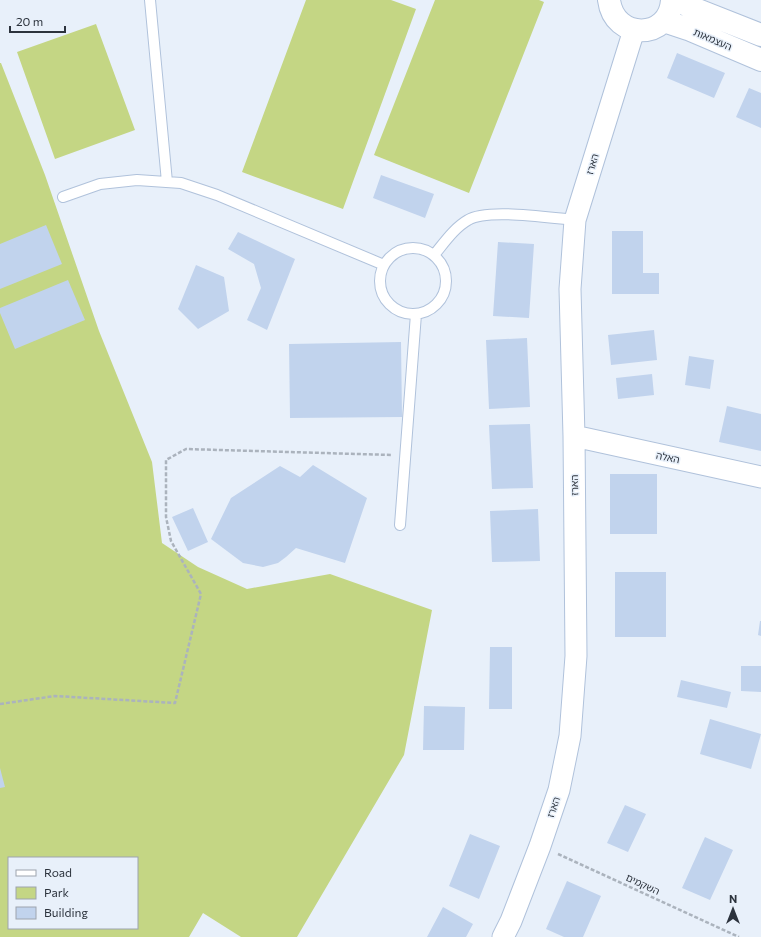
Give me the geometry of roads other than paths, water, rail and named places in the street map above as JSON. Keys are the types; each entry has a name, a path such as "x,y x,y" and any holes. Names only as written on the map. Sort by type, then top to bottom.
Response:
{"street":[{"path":"609,0 613,15 619,22 634,30 645,31 655,28 664,21 669,14 672,0"},
{"name":"העצמאות","path":"678,0 690,7 761,35"},
{"name":"העצמאות","path":"664,21 688,29 761,60"},
{"name":"הארז","path":"502,937 511,921 540,846 559,790 570,736 576,656 574,436 570,289 574,220 634,30"},
{"name":"האלה","path":"574,436 761,477"}],"lane":[{"path":"150,0 167,182"},
{"path":"63,197 100,184 137,180 180,183 217,195 384,265"},
{"path":"434,255 448,236 468,219 493,213 574,220"},
{"path":"407,248 417,248 434,255 444,269 446,282 443,295 438,302 432,308 416,314 398,310 391,305 385,298 380,282 384,265 390,257 407,248"},
{"path":"400,525 416,314"}]}
